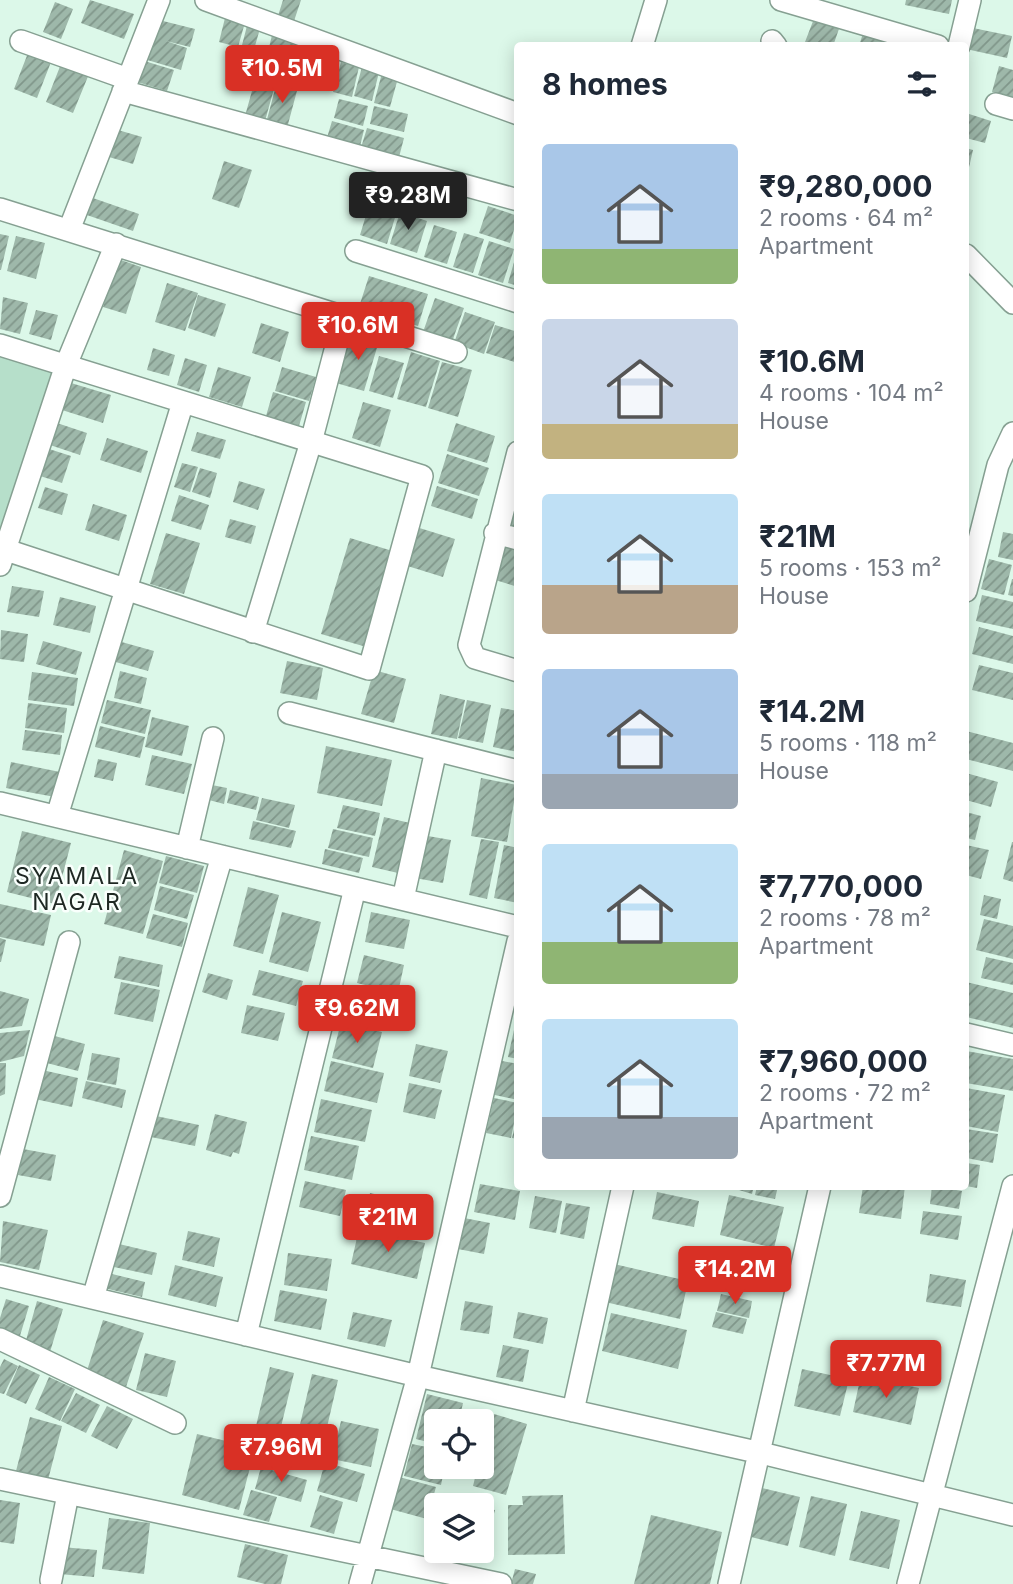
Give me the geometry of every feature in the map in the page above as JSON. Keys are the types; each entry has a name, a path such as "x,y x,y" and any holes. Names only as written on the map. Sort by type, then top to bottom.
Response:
{"street":[{"path":"69,230 159,0"},
{"path":"206,0 514,113"},
{"path":"643,42 656,0"},
{"path":"781,0 924,42"},
{"path":"960,42 970,0"},
{"path":"21,41 126,85 514,199"},
{"path":"0,209 456,352"},
{"path":"0,345 66,365 422,476 369,670 126,590 1,554 66,365 116,244"},
{"path":"356,251 514,301"},
{"path":"969,258 1013,303"},
{"path":"253,632 311,442 344,316"},
{"path":"57,816 183,402"},
{"path":"969,579 998,465 1013,433"},
{"path":"514,466 495,533 469,645 475,658 514,670"},
{"path":"495,533 514,538"},
{"path":"289,713 514,770"},
{"path":"187,848 213,738"},
{"path":"402,899 436,750"},
{"path":"0,803 514,926"},
{"path":"93,1298 222,856"},
{"path":"246,1335 355,888"},
{"path":"0,1196 69,942"},
{"path":"360,1584 418,1376 514,958"},
{"path":"969,1035 1013,1045"},
{"path":"908,1584 929,1496 1013,1186"},
{"path":"573,1410 622,1190"},
{"path":"729,1584 819,1190"},
{"path":"0,1276 418,1376 761,1452 929,1496 1013,1514"},
{"path":"0,1339 175,1423"},
{"path":"0,1479 501,1584"},
{"path":"51,1580 68,1494"}],"green space":[{"path":"0,345 66,365 0,548"}],"building":[{"path":"90,0 134,14 124,39 81,23"},
{"path":"283,0 301,0 293,24 277,19"},
{"path":"906,0 952,0 949,14 905,5"},
{"path":"55,2 73,9 61,39 43,32"},
{"path":"226,14 246,19 238,47 219,42"},
{"path":"815,16 840,26 834,42 805,42"},
{"path":"159,20 195,29 190,47 166,41 187,48 181,70 144,59"},
{"path":"248,22 261,25 253,53 241,49"},
{"path":"968,27 1012,36 1007,58 969,50 969,42 967,42"},
{"path":"864,30 895,40 894,42 860,42"},
{"path":"273,31 305,45 297,74 281,70 283,65 266,60"},
{"path":"306,48 320,51 311,82 298,78"},
{"path":"28,53 51,62 37,98 14,89"},
{"path":"320,55 339,60 331,89 313,84"},
{"path":"141,60 174,70 167,91 134,81"},
{"path":"341,62 359,67 352,97 333,92"},
{"path":"61,64 89,74 73,113 46,102"},
{"path":"999,66 1013,70 1013,98 992,92"},
{"path":"362,67 379,72 372,101 354,96"},
{"path":"382,73 398,78 390,107 374,103"},
{"path":"255,80 275,85 265,121 245,116"},
{"path":"277,82 298,87 287,128 266,123"},
{"path":"339,99 368,106 363,126 334,118"},
{"path":"374,106 408,114 404,132 370,124"},
{"path":"969,114 991,121 985,143 969,139"},
{"path":"332,121 364,130 359,150 326,141"},
{"path":"367,128 404,138 398,161 360,151"},
{"path":"118,130 142,137 133,164 109,157"},
{"path":"969,149 973,150 969,167"},
{"path":"224,161 252,170 239,208 212,199"},
{"path":"410,179 449,192 440,218 401,205"},
{"path":"90,197 139,214 133,231 84,214"},
{"path":"370,202 397,211 387,244 360,235"},
{"path":"488,206 514,215 510,243 479,233"},
{"path":"400,212 427,221 417,253 390,244"},
{"path":"434,225 457,232 447,264 424,257"},
{"path":"464,233 484,239 473,273 453,267"},
{"path":"0,234 9,236 1,270 0,270"},
{"path":"16,236 45,243 36,279 7,271"},
{"path":"489,241 514,249 503,283 478,275"},
{"path":"118,259 141,267 126,314 103,307"},
{"path":"514,262 514,285 508,283"},
{"path":"369,276 428,294 418,326 359,307"},
{"path":"167,283 198,293 185,331 155,322"},
{"path":"198,295 226,304 215,337 188,328"},
{"path":"3,297 28,303 20,334 0,329"},
{"path":"435,298 464,308 452,342 423,332"},
{"path":"36,310 58,315 51,340 29,334"},
{"path":"465,312 495,322 484,354 454,343"},
{"path":"261,323 289,332 280,362 252,353"},
{"path":"495,325 514,331 514,362 486,353"},
{"path":"352,333 379,341 364,391 336,383"},
{"path":"153,348 175,355 169,376 147,370"},
{"path":"411,352 440,361 426,407 397,399"},
{"path":"379,356 404,363 393,398 369,391"},
{"path":"185,358 207,365 199,392 177,385"},
{"path":"442,362 472,370 458,417 428,408"},
{"path":"218,367 251,377 242,407 209,397"},
{"path":"282,367 316,377 309,401 275,391"},
{"path":"71,383 111,395 103,423 62,410"},
{"path":"273,392 306,402 299,426 266,416"},
{"path":"363,402 391,410 380,447 352,438"},
{"path":"57,423 87,433 80,455 50,445"},
{"path":"456,423 495,436 487,463 447,451"},
{"path":"197,432 226,440 220,459 191,451"},
{"path":"107,438 148,451 141,473 100,460"},
{"path":"46,448 71,456 62,483 37,475"},
{"path":"447,454 489,468 479,496 438,483"},
{"path":"182,463 198,467 190,492 174,487"},
{"path":"200,468 217,473 210,498 192,492"},
{"path":"239,481 265,489 258,510 233,502"},
{"path":"437,486 478,499 472,519 431,506"},
{"path":"45,487 68,494 62,515 38,508"},
{"path":"179,495 209,505 201,530 171,521"},
{"path":"93,504 127,515 119,541 85,530"},
{"path":"511,507 514,508 514,532 504,528"},
{"path":"230,519 256,526 251,544 225,537"},
{"path":"413,526 455,539 443,577 401,564"},
{"path":"1003,532 1013,534 1013,560 998,557"},
{"path":"166,533 200,543 184,594 150,584"},
{"path":"350,538 399,553 370,648 321,634"},
{"path":"502,543 514,546 514,586 492,579"},
{"path":"989,559 1012,565 1004,595 981,589"},
{"path":"1013,579 1013,596 1008,595"},
{"path":"12,586 44,591 39,617 7,612"},
{"path":"982,595 1013,602 1013,629 976,621"},
{"path":"60,597 96,606 90,633 53,625"},
{"path":"979,627 1013,636 1013,664 972,654"},
{"path":"1,630 28,634 24,662 0,659"},
{"path":"43,641 82,652 76,675 36,664"},
{"path":"118,641 154,651 148,671 112,661"},
{"path":"287,661 323,668 317,700 280,693"},
{"path":"979,665 1013,673 1013,700 972,690"},
{"path":"374,670 406,679 394,723 361,714"},
{"path":"120,671 147,678 141,704 114,698"},
{"path":"32,672 78,678 74,706 28,700"},
{"path":"440,694 465,700 457,739 431,734"},
{"path":"107,700 151,710 145,734 101,723"},
{"path":"467,700 491,705 483,743 458,738"},
{"path":"28,703 67,708 64,733 25,728"},
{"path":"501,708 514,710 514,751 493,747"},
{"path":"152,717 189,726 182,756 145,747"},
{"path":"100,726 145,737 140,758 95,747"},
{"path":"25,730 62,735 60,755 22,750"},
{"path":"969,732 1013,743 1013,771 969,760"},
{"path":"326,746 392,760 382,806 317,793"},
{"path":"152,755 192,764 184,794 145,785"},
{"path":"98,759 117,763 113,781 94,777"},
{"path":"11,762 60,772 55,797 6,788"},
{"path":"969,774 998,782 991,807 969,801"},
{"path":"481,778 514,784 514,802 507,842 471,836"},
{"path":"212,785 227,788 224,804 209,800"},
{"path":"230,790 259,797 256,810 227,803"},
{"path":"262,798 295,805 289,828 256,820"},
{"path":"343,805 380,813 375,836 337,828"},
{"path":"969,813 981,816 975,840 969,839"},
{"path":"384,817 410,823 398,873 372,867"},
{"path":"253,821 296,831 291,848 249,839"},
{"path":"333,829 373,838 369,857 328,848"},
{"path":"22,831 71,843 55,904 7,892"},
{"path":"422,835 451,840 443,883 415,878"},
{"path":"481,839 499,842 487,899 469,895"},
{"path":"1013,842 1013,882 1003,879"},
{"path":"504,845 514,847 514,902 494,898"},
{"path":"969,846 989,850 981,879 969,876"},
{"path":"325,849 363,858 359,873 322,864"},
{"path":"124,850 163,861 143,934 104,924"},
{"path":"166,856 204,866 197,893 159,883"},
{"path":"160,886 194,895 187,919 154,910"},
{"path":"248,887 279,895 263,954 233,946"},
{"path":"984,895 1001,899 997,919 980,915"},
{"path":"0,904 51,915 44,946 0,937"},
{"path":"282,912 321,922 308,972 269,962"},
{"path":"371,912 410,920 404,949 365,942"},
{"path":"153,914 188,923 182,947 146,938"},
{"path":"984,919 1013,926 1013,959 976,950"},
{"path":"0,938 6,940 1,962 0,962"},
{"path":"364,955 404,965 398,993 357,983"},
{"path":"119,956 163,965 159,987 114,978"},
{"path":"986,957 1013,963 1013,985 981,978"},
{"path":"259,970 303,981 296,1006 252,995"},
{"path":"208,973 233,980 227,1000 202,992"},
{"path":"121,982 160,990 153,1022 114,1014"},
{"path":"969,983 1013,993 1013,1028 969,1018"},
{"path":"0,991 29,999 22,1026 0,1029"},
{"path":"247,1005 285,1013 278,1041 241,1033"},
{"path":"341,1022 382,1032 373,1068 332,1058"},
{"path":"30,1030 24,1056 0,1062 0,1033"},
{"path":"514,1030 514,1058 508,1057"},
{"path":"47,1034 85,1044 78,1071 39,1061"},
{"path":"416,1044 448,1051 440,1083 409,1076"},
{"path":"969,1052 1013,1059 1013,1091 969,1084"},
{"path":"92,1053 120,1058 116,1085 87,1080"},
{"path":"497,1060 514,1063 514,1099 490,1094"},
{"path":"331,1061 384,1073 377,1103 324,1091"},
{"path":"0,1063 6,1063 5,1094 0,1096"},
{"path":"42,1070 78,1078 72,1107 35,1099"},
{"path":"86,1081 126,1090 122,1108 82,1098"},
{"path":"409,1083 442,1090 435,1119 403,1112"},
{"path":"969,1089 1005,1095 998,1132 969,1127"},
{"path":"494,1098 514,1102 511,1138 486,1133"},
{"path":"321,1099 372,1110 365,1142 314,1132"},
{"path":"215,1114 247,1122 239,1154 233,1152 231,1157 206,1150"},
{"path":"156,1116 199,1125 195,1146 151,1137"},
{"path":"969,1129 998,1134 993,1163 969,1159"},
{"path":"311,1136 359,1146 352,1180 304,1170"},
{"path":"23,1149 56,1155 51,1181 18,1175"},
{"path":"969,1163 980,1165 977,1188 969,1187"},
{"path":"305,1181 346,1190 340,1216 299,1207"},
{"path":"480,1184 520,1191 515,1220 474,1212"},
{"path":"756,1190 777,1190 775,1199 755,1195"},
{"path":"862,1190 905,1190 901,1219 859,1213"},
{"path":"932,1190 962,1191 959,1209 930,1204"},
{"path":"657,1192 699,1201 694,1227 652,1219"},
{"path":"370,1193 415,1203 407,1234 363,1224"},
{"path":"729,1195 784,1207 774,1248 720,1235"},
{"path":"535,1196 562,1201 556,1233 529,1228"},
{"path":"566,1203 590,1207 584,1239 560,1234"},
{"path":"923,1211 962,1216 958,1240 920,1234"},
{"path":"464,1218 490,1223 484,1254 458,1249"},
{"path":"3,1221 48,1230 39,1270 0,1262"},
{"path":"359,1229 425,1243 417,1279 351,1264"},
{"path":"188,1231 220,1238 214,1267 182,1260"},
{"path":"119,1244 157,1253 152,1275 114,1267"},
{"path":"730,1246 767,1256 764,1270 726,1261"},
{"path":"288,1253 332,1259 327,1291 284,1285"},
{"path":"724,1263 757,1272 752,1288 719,1279"},
{"path":"614,1264 688,1281 680,1319 605,1302"},
{"path":"175,1265 223,1277 216,1307 168,1295"},
{"path":"108,1273 145,1282 142,1297 104,1288"},
{"path":"930,1274 966,1280 961,1307 926,1302"},
{"path":"280,1290 327,1299 321,1330 274,1321"},
{"path":"721,1294 752,1301 749,1318 717,1311"},
{"path":"6,1299 29,1306 19,1339 0,1334 0,1318"},
{"path":"37,1301 63,1309 50,1352 25,1344"},
{"path":"465,1301 493,1306 489,1334 460,1330"},
{"path":"353,1312 392,1320 385,1347 347,1339"},
{"path":"518,1312 548,1318 543,1344 513,1338"},
{"path":"716,1312 747,1319 743,1334 712,1327"},
{"path":"611,1313 687,1330 678,1369 602,1351"},
{"path":"103,1320 144,1333 125,1390 85,1377"},
{"path":"503,1345 529,1350 523,1382 496,1377"},
{"path":"145,1353 176,1361 167,1397 136,1390"},
{"path":"4,1359 18,1366 4,1394 0,1393 0,1367"},
{"path":"19,1365 40,1375 26,1404 6,1395"},
{"path":"270,1367 294,1373 280,1431 256,1426"},
{"path":"802,1369 849,1379 840,1416 794,1406"},
{"path":"312,1374 338,1380 324,1440 298,1433"},
{"path":"861,1375 919,1388 911,1425 853,1412"},
{"path":"49,1377 75,1389 60,1421 35,1409"},
{"path":"76,1393 100,1405 86,1433 61,1421"},
{"path":"427,1394 463,1403 462,1409 424,1409 424,1441 416,1439"},
{"path":"107,1406 133,1419 117,1449 91,1436"},
{"path":"494,1414 527,1424 506,1495 473,1486 475,1479 494,1479"},
{"path":"30,1417 62,1426 48,1480 16,1471"},
{"path":"341,1421 379,1429 371,1467 332,1459"},
{"path":"197,1434 255,1448 239,1510 182,1495"},
{"path":"412,1444 424,1446 424,1479 442,1479 441,1485 404,1476"},
{"path":"325,1462 365,1474 357,1502 317,1491"},
{"path":"261,1467 307,1480 301,1502 255,1489"},
{"path":"392,1475 436,1487 434,1493 424,1493 424,1518 383,1507"},
{"path":"762,1488 800,1497 788,1546 751,1537"},
{"path":"251,1490 277,1497 269,1522 243,1515"},
{"path":"320,1495 343,1502 334,1534 310,1527"},
{"path":"563,1495 565,1554 508,1555 508,1505 523,1505 522,1496"},
{"path":"811,1496 847,1504 835,1556 799,1547"},
{"path":"0,1500 20,1503 14,1544 0,1542"},
{"path":"861,1511 900,1520 889,1569 849,1560"},
{"path":"651,1515 722,1532 710,1584 634,1584"},
{"path":"109,1518 150,1523 144,1574 102,1569"},
{"path":"245,1544 288,1555 281,1584 265,1584 237,1577"},
{"path":"61,1547 97,1550 94,1577 59,1574"},
{"path":"515,1569 536,1574 533,1584 511,1584"}],"district":[{"name":"SYAMALA NAGAR","path":"77,889"}]}
